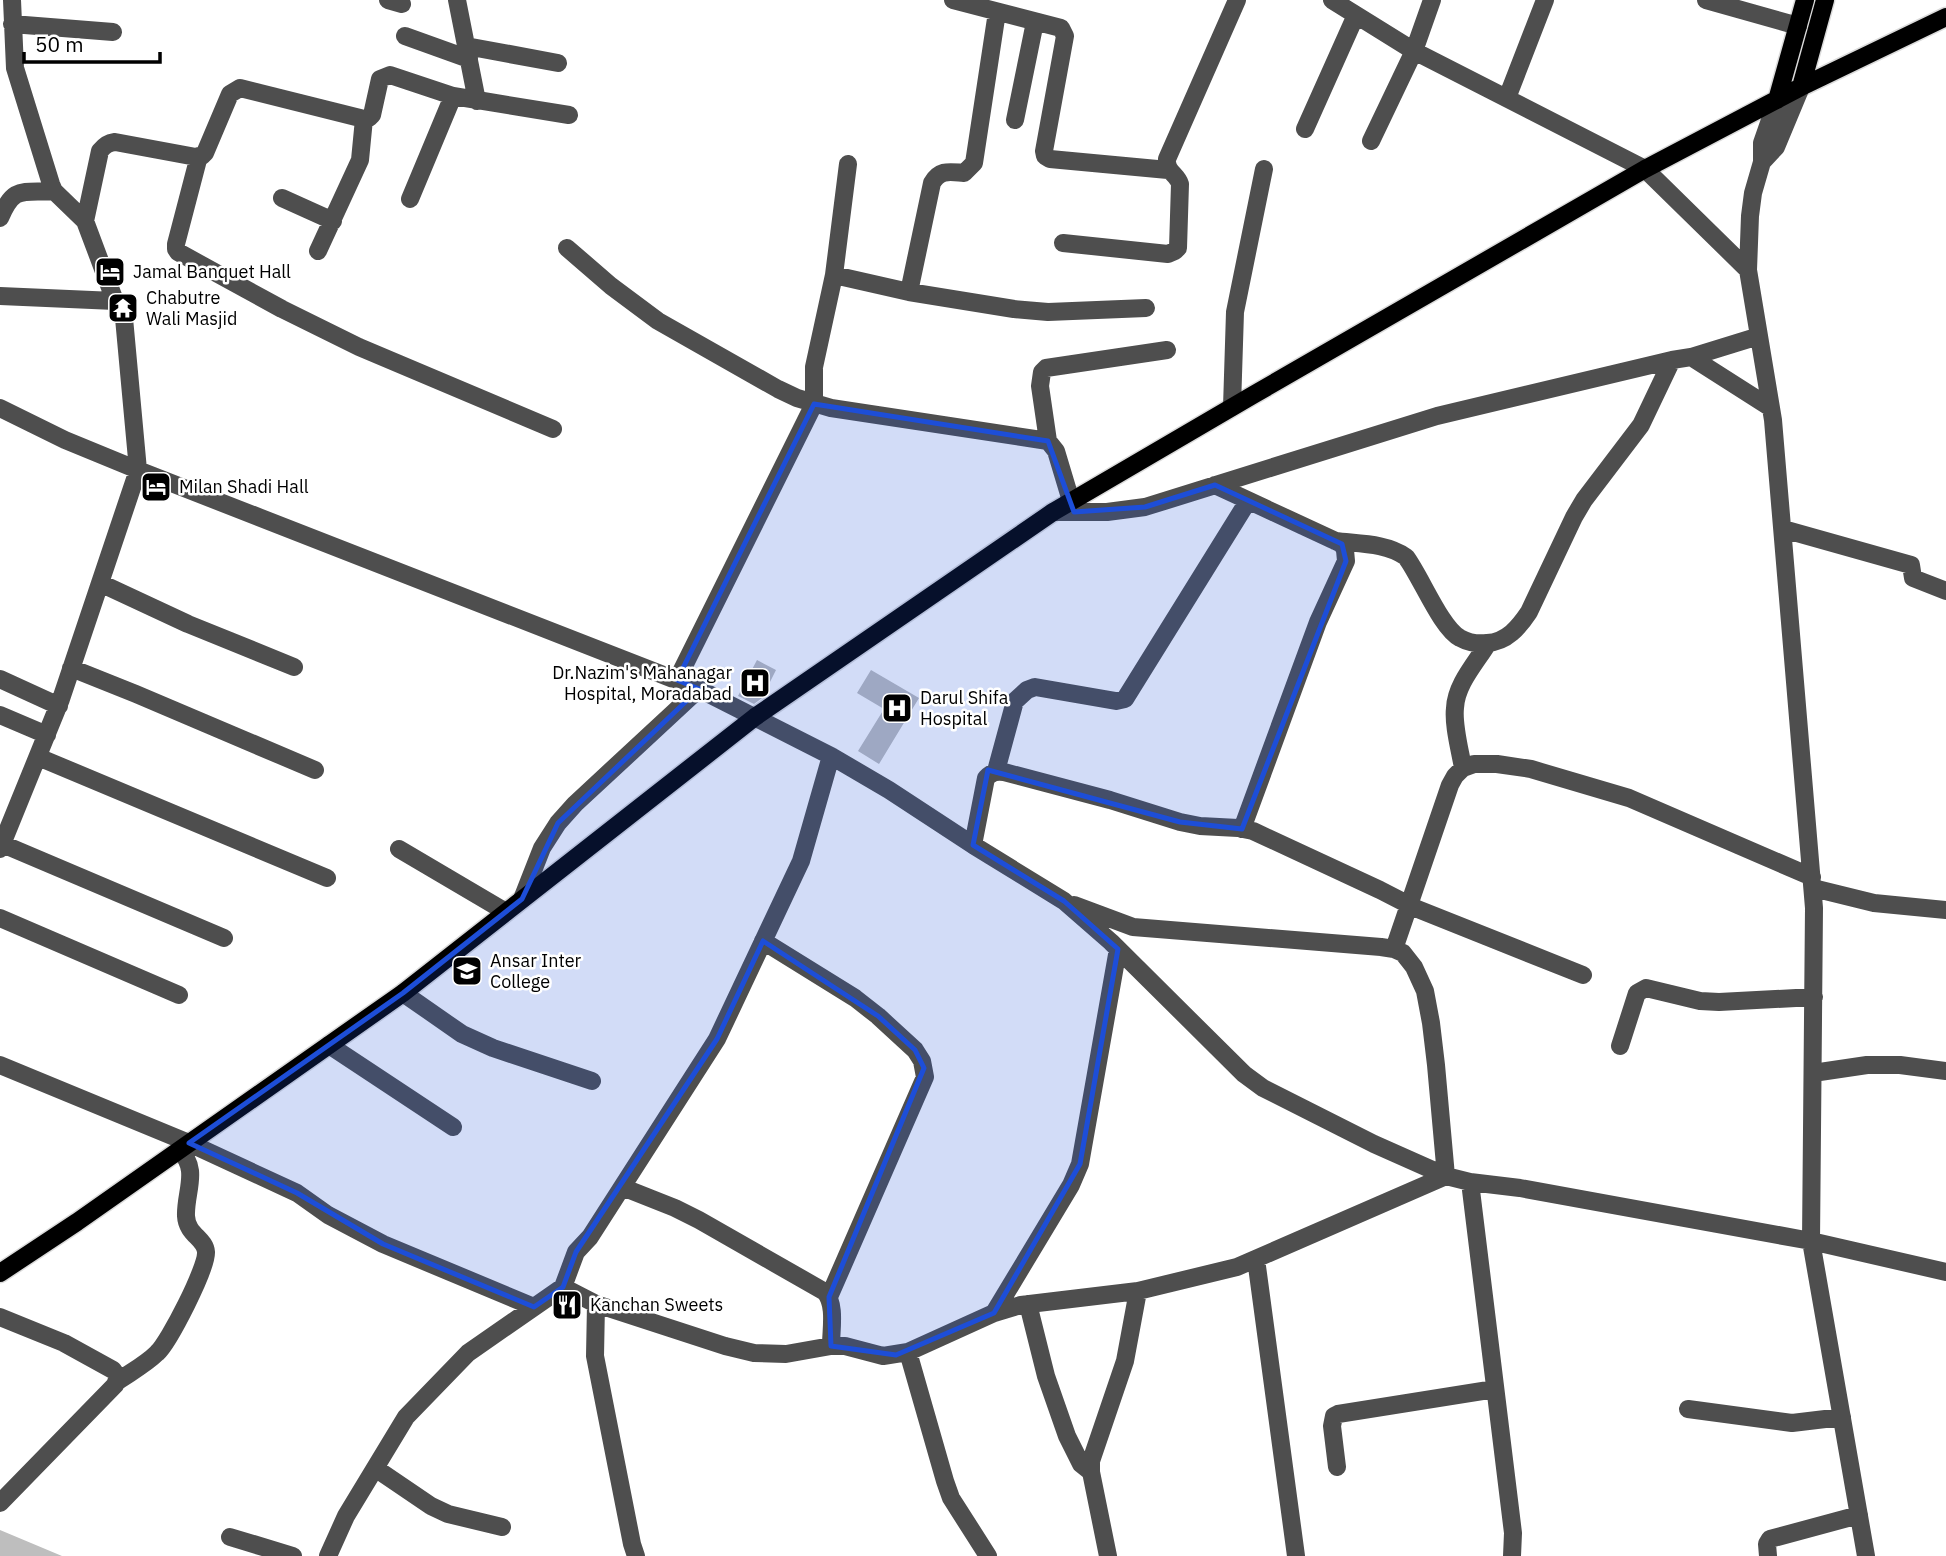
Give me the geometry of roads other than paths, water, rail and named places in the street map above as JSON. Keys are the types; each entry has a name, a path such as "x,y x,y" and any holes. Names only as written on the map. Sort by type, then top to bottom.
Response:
{"main road":[{"path":"1777,100 1805,0"},
{"path":"1801,87 1825,0"},
{"path":"0,1273 402,993 755,717 1053,512 1645,169 1801,87 1946,17"}],"street":[{"path":"457,0 477,101"},
{"path":"953,0 1061,28 1065,36 1045,156 1050,159 1168,170 1176,176 1180,184 1178,244 1175,251 1168,254 1063,243"},
{"path":"1168,170 1167,159 1237,0"},
{"path":"1332,0 1414,51 1645,169 1748,270"},
{"path":"1371,141 1414,51 1432,0"},
{"path":"1507,98 1545,0"},
{"path":"1706,0 1798,26"},
{"path":"909,292 932,183 939,173 964,173 974,163 997,12"},
{"path":"113,32 9,15 7,69 54,191 85,221 114,301 124,318 138,470 58,706 1,845 224,938"},
{"path":"1305,129 1356,15"},
{"path":"1015,120 1035,22"},
{"path":"405,36 467,52 558,63"},
{"path":"85,221 100,151 109,143 199,156 205,153 230,94 240,88 369,118 380,79 390,75 453,96 569,115"},
{"path":"1762,162 1776,147 1801,87"},
{"path":"410,199 453,96"},
{"path":"1777,100 1762,143 1762,162 1753,193 1748,270 1772,408 1814,908 1811,1241 1866,1556"},
{"path":"318,251 360,160 365,118"},
{"path":"199,156 176,244 178,252 359,348 553,429"},
{"path":"677,680 814,404 814,367 834,275 848,164"},
{"path":"1231,407 1235,313 1264,169"},
{"path":"0,218 10,197 17,193 54,191"},
{"path":"282,198 332,220"},
{"path":"566,248 658,321 778,389 814,404 1048,440"},
{"path":"834,275 909,292 1014,309 1048,312 1146,308"},
{"path":"0,296 114,301"},
{"path":"1053,512 1107,512 1145,507 1437,416 1691,357 1759,336"},
{"path":"1071,501 1056,451 1048,440 1040,386 1042,372 1046,369 1167,350"},
{"path":"1691,357 1772,408"},
{"path":"1335,541 1383,546 1406,557 1444,621 1458,638 1474,643 1488,643 1508,636 1518,628 1529,612 1584,500 1641,425 1672,360"},
{"path":"0,408 65,440 138,470 699,689 831,756 1064,901 1118,949 1244,1074 1263,1088 1374,1144 1446,1175 1470,1182 1520,1188 1811,1241 1946,1272"},
{"path":"1215,485 1342,544 1346,561 1318,622 1242,829"},
{"path":"996,771 1015,701 1027,690 1035,687 1116,701 1125,699 1248,500"},
{"path":"1783,529 1911,565 1913,578 1946,591"},
{"path":"100,583 188,624 295,667"},
{"path":"1463,768 1454,710 1456,699 1459,689 1488,643"},
{"path":"71,668 315,770"},
{"path":"0,679 58,706"},
{"path":"522,900 542,848 558,823 699,689"},
{"path":"0,715 47,735"},
{"path":"328,1556 346,1516 406,1417 468,1353 563,1286 576,1252 590,1237 717,1040 801,861 831,756"},
{"path":"38,757 327,878"},
{"path":"1394,949 1450,785 1463,768 1474,764 1531,769 1629,798 1812,882 1874,903 1946,910"},
{"path":"972,845 986,778 996,771 1110,800 1180,822 1253,831 1410,905 1583,975"},
{"path":"400,849 506,912"},
{"path":"1064,901 1133,927 1394,949 1403,953 1414,967 1424,991 1431,1023 1446,1175"},
{"path":"0,918 180,995"},
{"path":"763,941 878,1016 915,1050 924,1068 925,1077 829,1297"},
{"path":"994,1312 1071,1185 1080,1164 1118,949"},
{"path":"1620,1046 1637,993 1641,989 1700,1001 1719,1002 1814,996"},
{"path":"402,993 440,1021 482,1044 592,1081"},
{"path":"328,1045 453,1127"},
{"path":"0,1065 184,1147 297,1193 328,1215 383,1244 534,1307"},
{"path":"1813,1073 1867,1065 1900,1065 1946,1071"},
{"path":"0,1503 118,1381 157,1354 165,1345 189,1298 206,1252 187,1225 191,1167 184,1147"},
{"path":"563,1286 596,1304 754,1353 786,1354 845,1346 883,1356 908,1352 994,1312 1021,1304 1138,1291 1237,1268 1446,1175"},
{"path":"1470,1182 1513,1533 1512,1556"},
{"path":"622,1187 699,1220 818,1287 829,1297 831,1306 831,1346"},
{"path":"1256,1259 1296,1556"},
{"path":"1108,1556 1091,1461 1125,1361 1138,1291"},
{"path":"596,1304 595,1356 636,1556"},
{"path":"1028,1304 1046,1376 1067,1436 1081,1464 1091,1472"},
{"path":"0,1317 64,1343 113,1370 118,1381"},
{"path":"908,1352 951,1498 988,1556"},
{"path":"1337,1467 1332,1426 1334,1416 1338,1414 1495,1389"},
{"path":"1688,1409 1792,1423 1842,1417"},
{"path":"375,1468 431,1506 449,1514 502,1528"},
{"path":"1768,1556 1767,1544 1770,1539 1859,1515"},
{"path":"230,1537 293,1556"}],"place":[{"name":"Jamal Banquet Hall","path":"110,272"},
{"name":"Chabutre Wali Masjid","path":"123,308"},
{"name":"Milan Shadi Hall","path":"156,487"},
{"name":"Dr.Nazim's Mahanagar Hospital, Moradabad","path":"755,683"},
{"name":"Darul Shifa Hospital","path":"897,708"},
{"name":"Ansar Inter College","path":"467,971"},
{"name":"Kanchan Sweets","path":"567,1305"}]}
